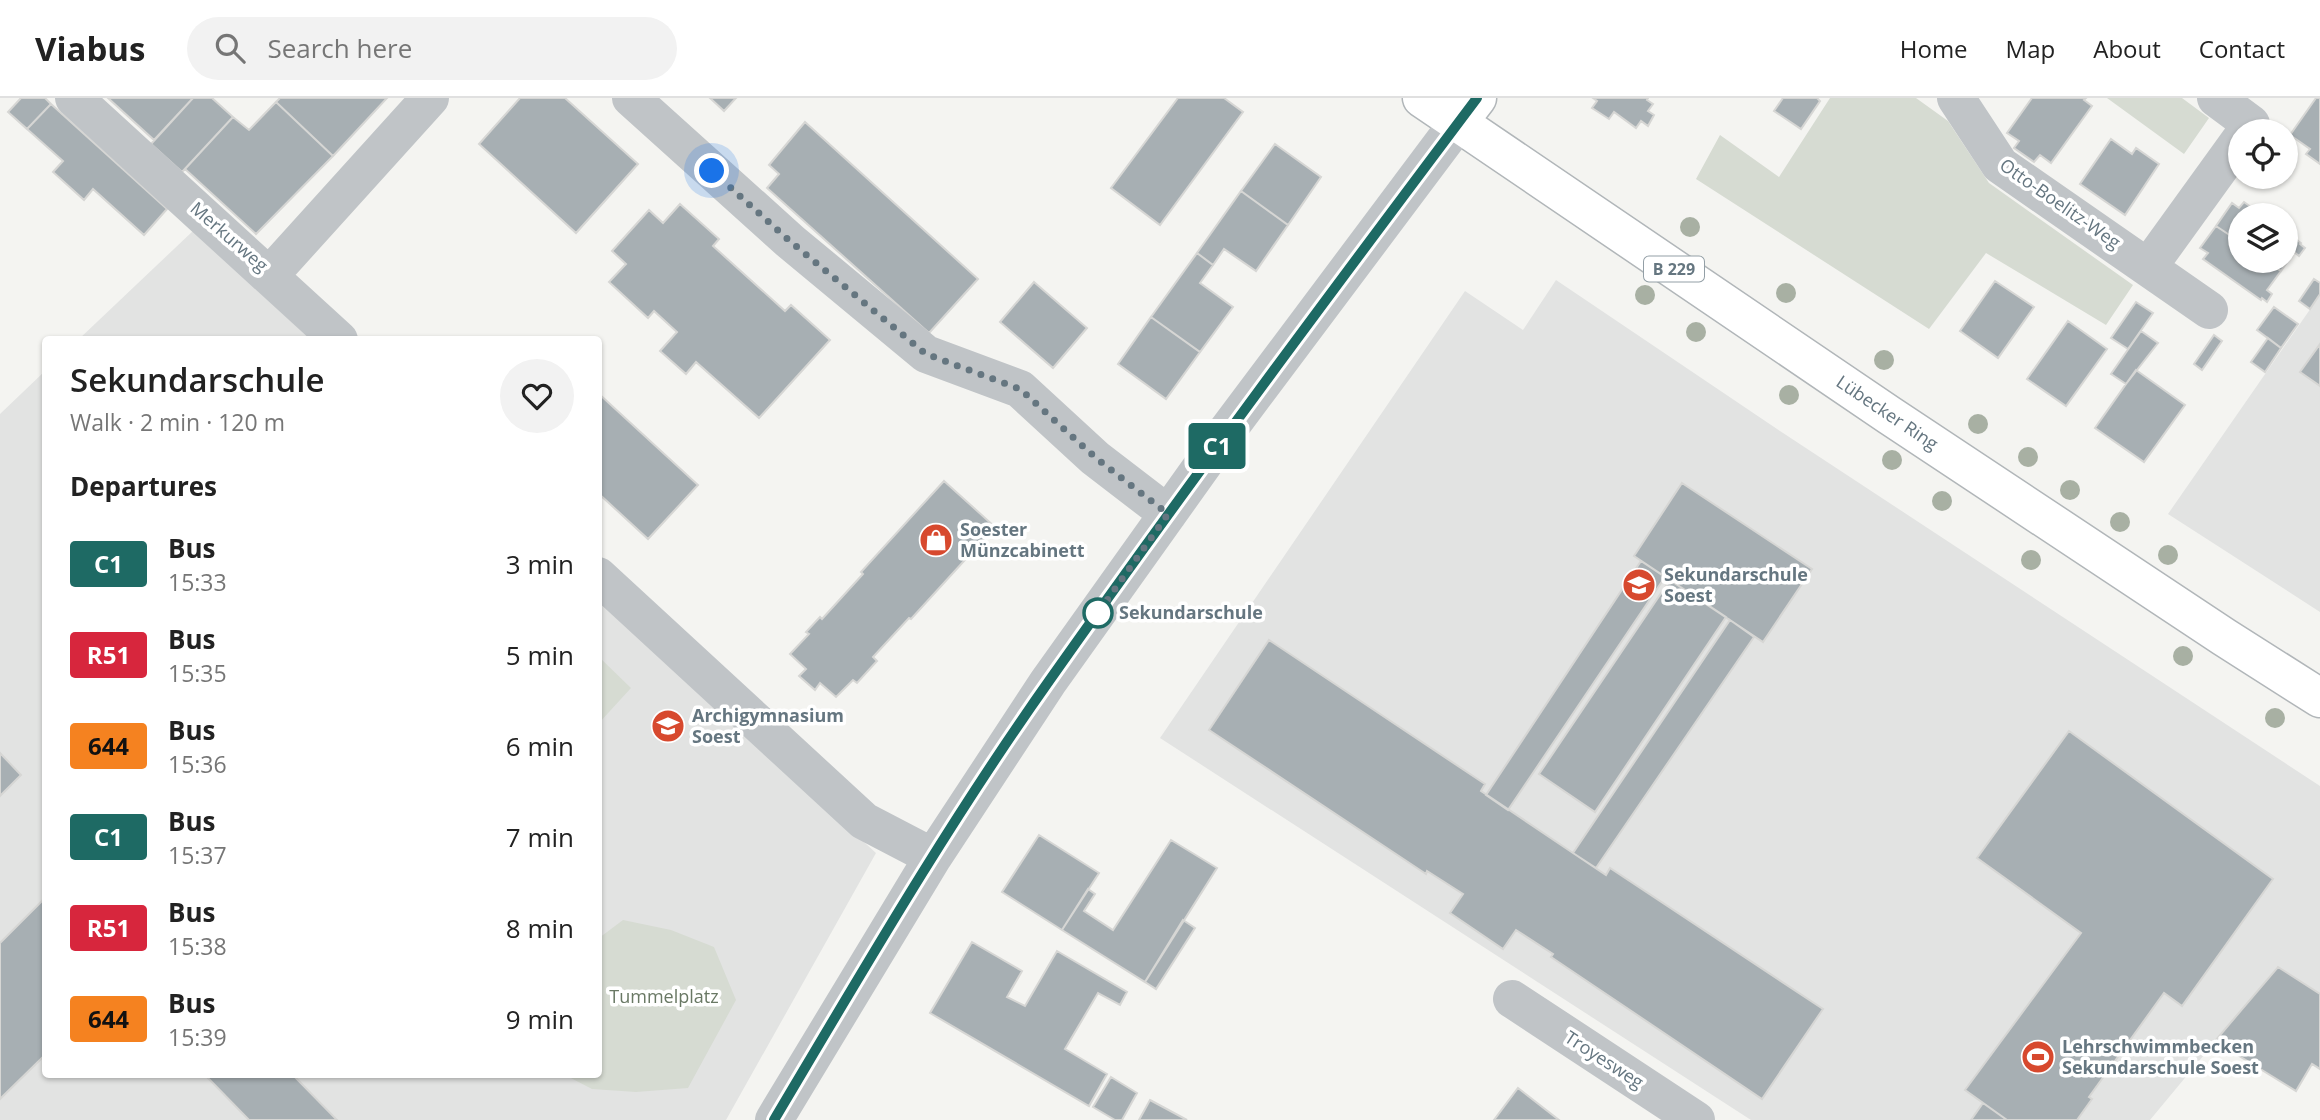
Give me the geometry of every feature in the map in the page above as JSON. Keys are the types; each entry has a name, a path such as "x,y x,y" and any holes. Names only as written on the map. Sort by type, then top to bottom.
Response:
{"main road":[{"name":"B 229","path":"1422,98 1467,111"},
{"name":"Lübecker Ring","path":"1467,111 1924,438 2320,698"}],"street":[{"name":"Merkurweg","path":"74,98 269,275 430,98"},
{"path":"631,98 791,242 926,354 1020,389 1096,458 1168,514"},
{"name":"Otto-Boelitz-Weg","path":"1956,98 2000,165 2209,310"},
{"path":"2216,98 2244,119"},
{"path":"774,1120 933,857 1048,682 1301,332 1467,111"},
{"path":"2149,267 2228,157"},
{"path":"269,275 335,336"},
{"path":"602,580 864,821 933,857"},
{"name":"Troyesweg","path":"1513,999 1696,1120"},
{"path":"799,1079 807,1120"}],"shaded area":[{"path":"194,230 310,336 82,336"},
{"name":"Sekundarschule Soest","path":"1556,280 1780,431 2320,786 2320,994 2277,967 2150,1120 1751,1120 1160,738 1465,291 1523,330"},
{"path":"2320,295 2320,612 2168,514"},
{"name":"Archigymnasium Soest","path":"42,374 42,1078 602,1078 602,603 876,853 726,1120 0,1120 0,414"}],"green space":[{"path":"1830,98 1916,98 1948,121 1989,183 2133,285 2106,325 1986,253 1929,329 1696,179 1720,135 1779,177"},
{"path":"2107,98 2182,98 2209,118 2184,154"},
{"path":"602,660 631,688 602,720"},
{"name":"Tummelplatz","path":"623,920 671,930 714,947 736,1000 688,1088 636,1092 592,1089 571,1078 602,1078 602,936"}],"building":[{"path":"21,98 45,98 51,104 27,129 8,112"},
{"path":"108,98 193,98 154,140"},
{"path":"193,98 212,98 233,117 182,172 151,144"},
{"path":"280,98 387,98 333,156 276,102"},
{"path":"520,98 565,98 638,164 576,233 479,144"},
{"path":"710,98 736,98 724,111"},
{"path":"1178,98 1224,98 1243,112 1160,225 1111,188"},
{"path":"1593,98 1648,98 1653,104 1648,111 1654,115 1648,126 1641,121 1636,128 1614,112 1609,119 1592,108 1597,101"},
{"path":"1783,98 1817,98 1820,101 1801,129 1774,111"},
{"path":"2032,98 2086,98 2084,100 2092,106 2051,163 2040,155 2034,162 2014,148 2019,141 2007,133"},
{"path":"2316,98 2320,98 2320,164 2306,154 2310,149 2298,141 2298,124"},
{"path":"276,102 333,156 256,234 185,169 233,117 249,130"},
{"path":"51,104 167,209 144,235 93,189 84,200 53,172 63,161 27,129"},
{"path":"805,122 978,279 929,333 767,188 779,174 769,165"},
{"path":"2111,139 2132,154 2136,148 2159,164 2125,215 2080,184"},
{"path":"1275,144 1321,177 1288,225 1241,191"},
{"path":"1241,191 1288,225 1256,271 1224,249 1213,265 1197,253"},
{"path":"680,204 719,239 713,246 785,311 791,305 830,340 759,418 696,362 686,374 660,351 677,332 654,311 648,318 609,282 626,264 612,251 649,210 663,223"},
{"path":"2228,209 2228,234 2216,226"},
{"path":"2216,226 2228,234 2228,273 2280,273 2267,290 2272,294 2267,302 2203,259 2208,253 2200,248"},
{"path":"2298,241 2305,248 2298,255"},
{"path":"1197,253 1213,265 1200,283 1233,307 1200,352 1151,317"},
{"path":"2314,279 2320,283 2320,294 2310,309 2299,301"},
{"path":"1995,281 2034,307 1998,358 1960,331"},
{"path":"1034,282 1087,328 1053,368 1000,322"},
{"path":"2136,302 2153,313 2128,349 2111,338"},
{"path":"2274,307 2298,324 2281,348 2257,330"},
{"path":"1151,317 1200,352 1166,399 1118,364"},
{"path":"2068,321 2107,349 2066,406 2027,379"},
{"path":"2141,331 2158,343 2126,384 2111,374"},
{"path":"2214,335 2222,341 2202,370 2194,364"},
{"path":"2268,338 2281,348 2265,372 2251,362"},
{"path":"2320,344 2320,386 2300,372"},
{"path":"2136,370 2185,405 2144,462 2095,428"},
{"path":"602,397 698,485 648,539 602,497"},
{"path":"944,481 995,527 873,657 877,661 857,683 853,680 836,697 820,683 815,690 799,676 806,669 790,654 809,634 806,632 820,617 822,619"},
{"path":"1682,483 1812,569 1763,642 1634,556"},
{"path":"1641,561 1665,577 1508,810 1486,795"},
{"path":"1670,580 1726,617 1595,812 1539,774"},
{"path":"1730,620 1754,637 1596,868 1573,853"},
{"path":"1269,640 1485,784 1481,791 1606,875 1610,868 1823,1009 1762,1099 1551,957 1553,954 1516,930 1503,949 1450,913 1463,894 1427,871 1426,874 1209,730"},
{"path":"2069,731 2273,879 2182,1006 2164,993 2089,1097 2092,1099 2077,1120 2007,1120 1965,1090 2081,933 1977,858"},
{"path":"0,753 21,775 0,796"},
{"path":"1039,835 1099,873 1062,930 1002,892"},
{"path":"1171,840 1217,868 1145,982 1062,930 1088,889 1095,894 1084,911 1113,930"},
{"path":"42,901 42,1058 0,1099 0,943"},
{"path":"1183,920 1195,928 1156,989 1145,982"},
{"path":"972,942 1022,971 1007,997 1025,1006 1057,951 1127,992 1120,1005 1098,993 1065,1049 1107,1074 1089,1106 930,1013"},
{"path":"2278,967 2320,994 2320,1069 2312,1064 2296,1091 2215,1041"},
{"path":"1111,1077 1137,1093 1122,1120 1115,1120 1093,1107"},
{"path":"208,1078 296,1078 337,1120 249,1120"},
{"path":"1518,1088 1559,1120 1494,1120"},
{"path":"1150,1100 1187,1120 1139,1120"},
{"path":"1983,1103 2007,1120 1971,1120"}],"bus line":[{"name":"C1","path":"774,1120 933,857 1048,682 1227,431 1477,98"}],"place":[{"name":"Soester Münzcabinett","path":"936,540"},
{"name":"Sekundarschule Soest","path":"1639,585"},
{"name":"Sekundarschule","path":"1098,613"},
{"name":"Archigymnasium Soest","path":"668,726"},
{"name":"Lehrschwimmbecken Sekundarschule Soest","path":"2038,1057"}],"route":[{"path":"712,171 791,242 926,354 1020,389 1096,458 1168,514 1098,613"}]}
